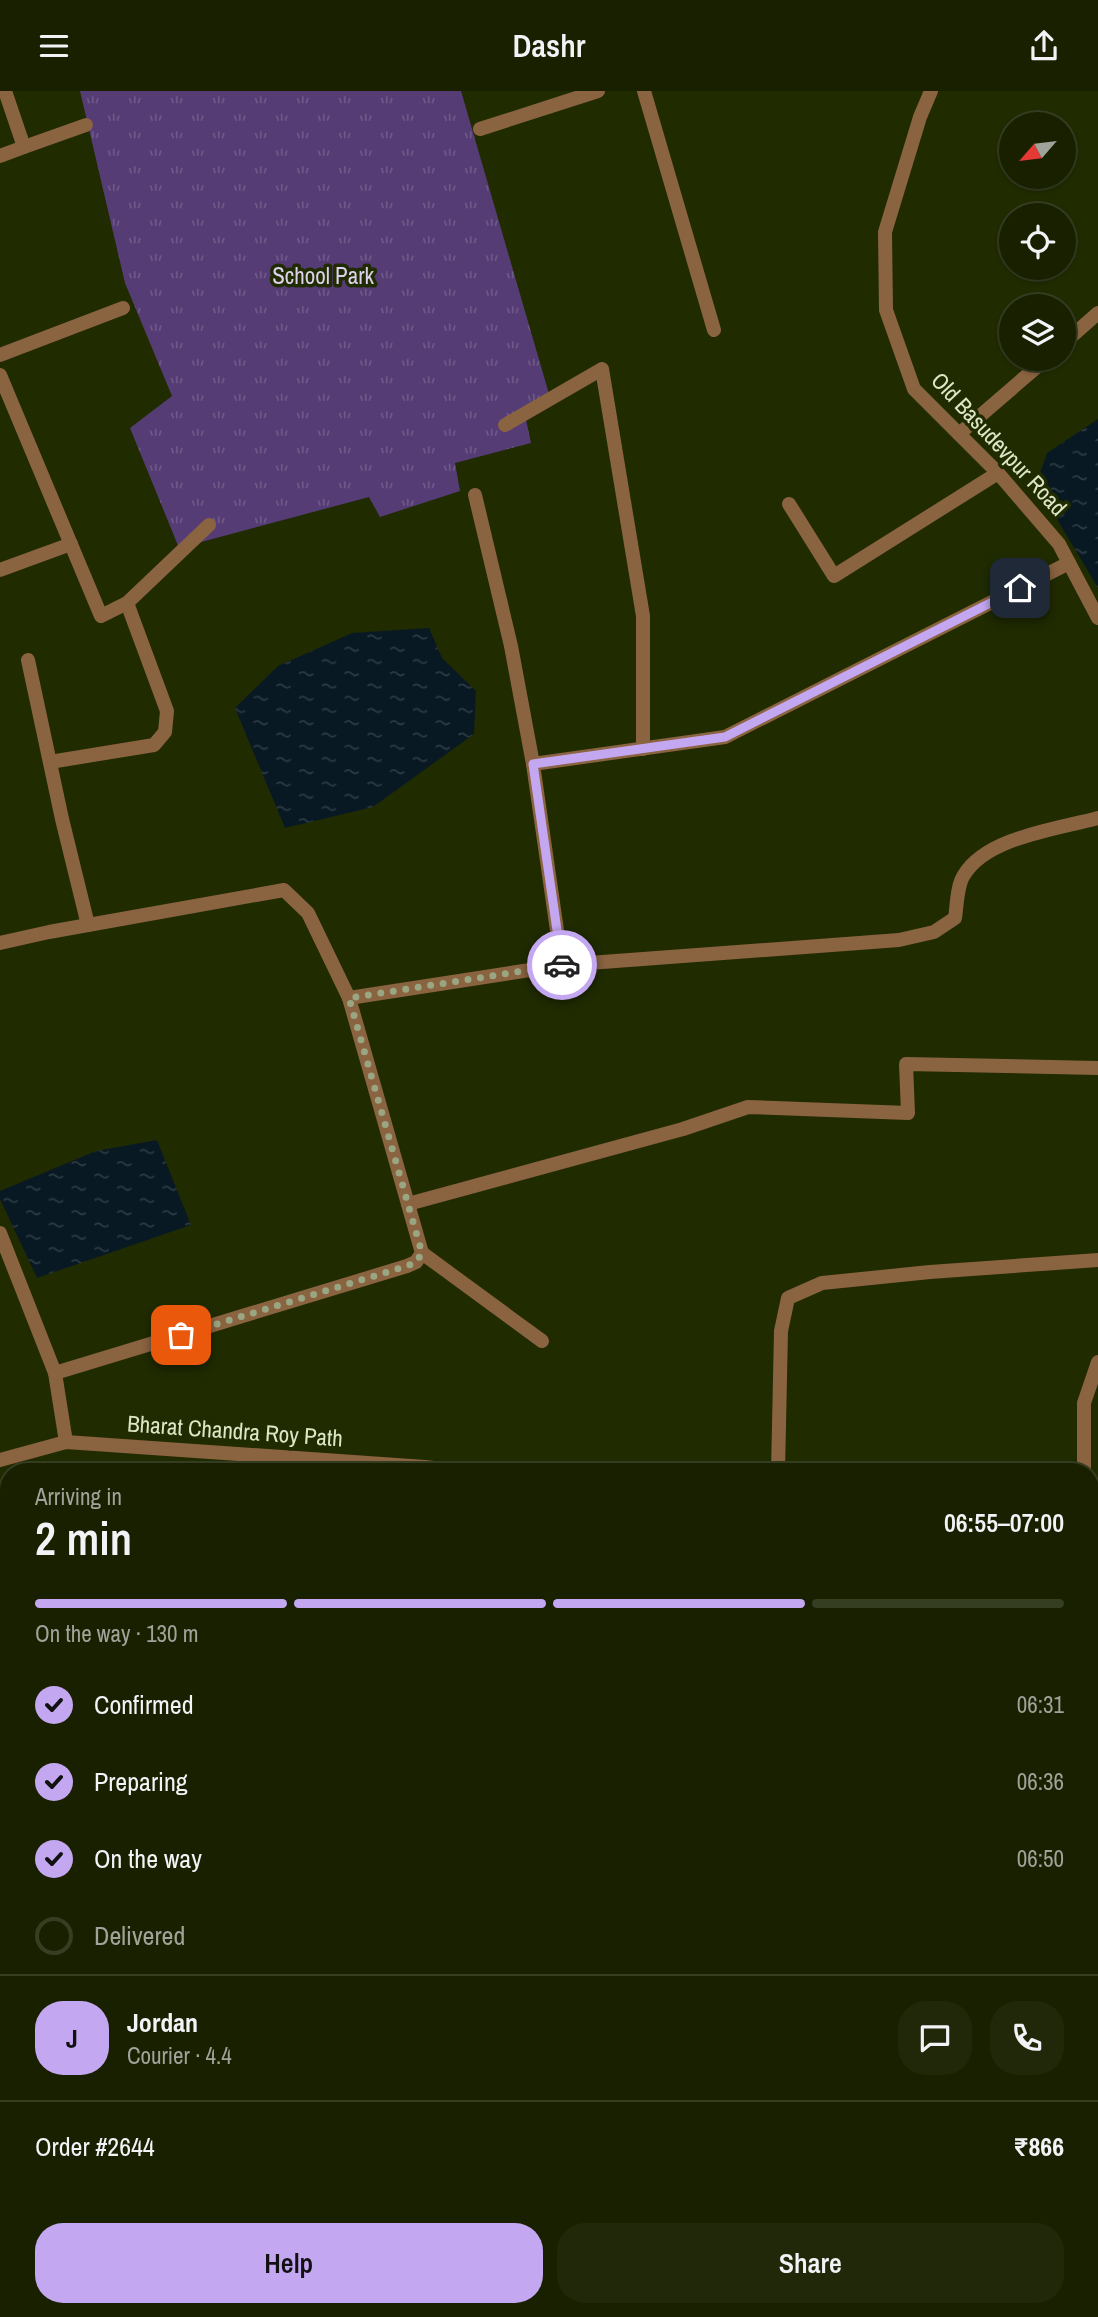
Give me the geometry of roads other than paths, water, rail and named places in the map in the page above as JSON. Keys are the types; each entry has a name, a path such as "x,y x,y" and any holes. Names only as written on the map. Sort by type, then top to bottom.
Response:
{"street":[{"path":"5,91 24,147"},
{"path":"480,129 598,91"},
{"path":"644,91 714,330"},
{"name":"Old Basudevpur Road","path":"931,91 920,117 885,232 886,310 914,389 998,473 1059,544 1098,618"},
{"path":"0,156 86,125"},
{"path":"0,355 123,309"},
{"path":"1076,332 1098,313"},
{"path":"505,425 602,369 643,616 643,749"},
{"path":"959,434 1032,371"},
{"path":"0,375 101,617 127,603 209,524"},
{"path":"789,504 834,576 998,473"},
{"path":"475,495 511,646 533,764 562,965"},
{"path":"0,570 71,544"},
{"path":"533,764 725,737 1069,563"},
{"path":"50,762 154,745 165,732 167,711 127,603"},
{"path":"28,660 88,925"},
{"path":"349,998 562,965 899,940 934,932 955,918 963,876 982,856 1003,843 1098,818"},
{"path":"0,943 284,890 308,913 349,998 422,1253 542,1341"},
{"path":"408,1204 683,1129 748,1107 908,1113 905,1064 1098,1067"},
{"path":"0,1233 55,1373 66,1442"},
{"path":"55,1373 407,1266 416,1262 422,1253"},
{"path":"778,1463 781,1331 788,1298 822,1283 1098,1260"},
{"path":"1084,1463 1084,1403 1098,1362"},
{"name":"Bharat Chandra Roy Path","path":"0,1460 66,1442 348,1463"}],"water":[{"path":"1098,419 1098,588 1036,484 1047,453"},
{"path":"429,628 442,658 476,691 474,734 373,807 285,828 235,708 278,666 352,633"},
{"path":"157,1140 191,1225 37,1278 0,1199 0,1191 96,1151"}],"park label":[{"name":"School Park","path":"323,276"}]}
